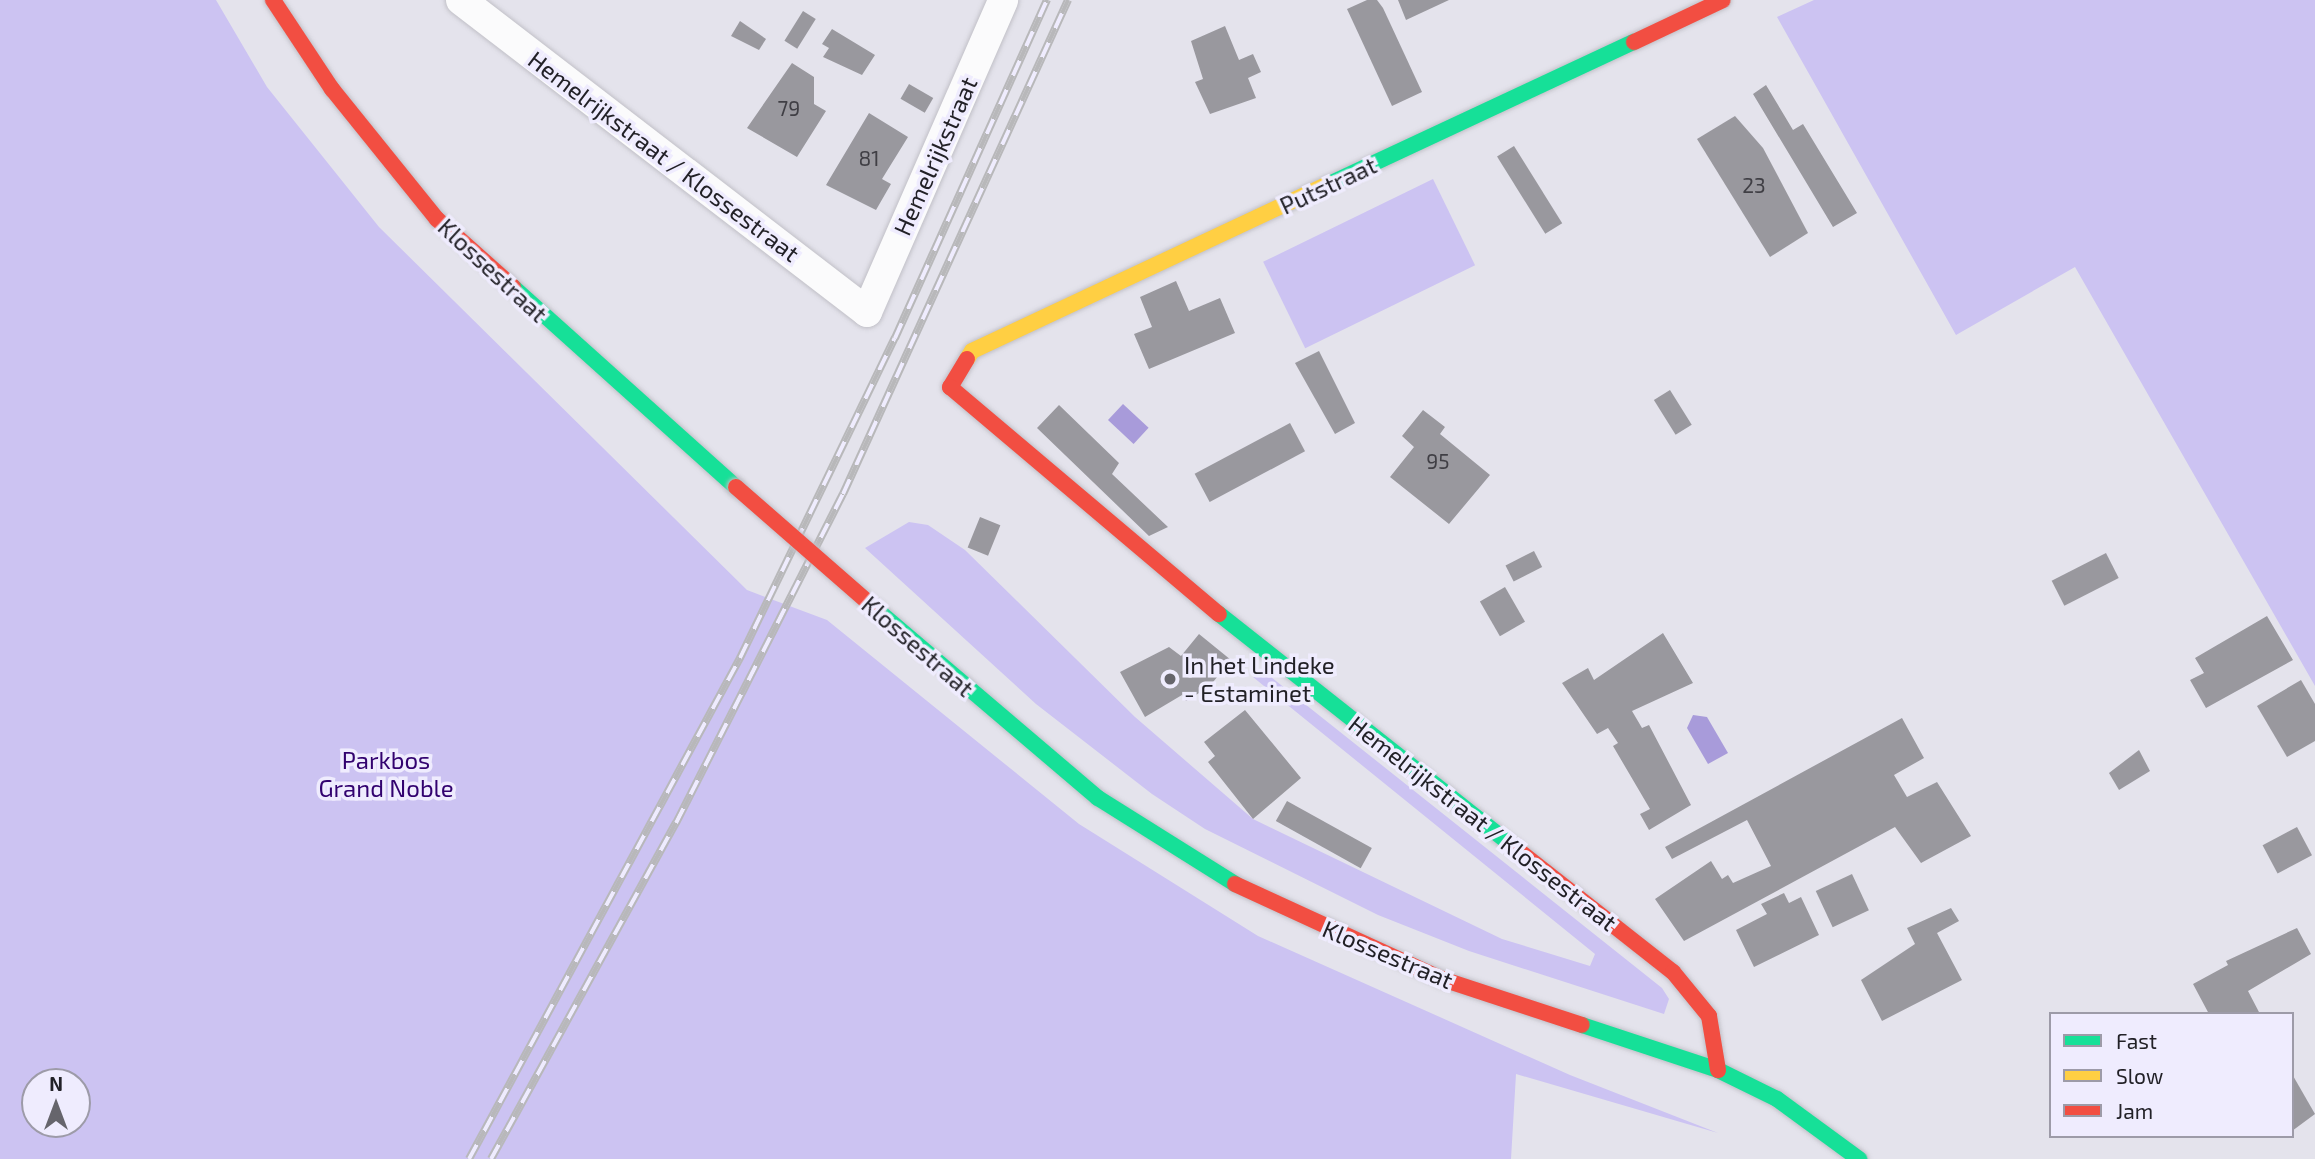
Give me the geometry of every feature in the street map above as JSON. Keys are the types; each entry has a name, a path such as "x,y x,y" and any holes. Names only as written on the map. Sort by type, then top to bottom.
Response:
{"street":[{"name":"Klossestraat","path":"274,0 332,89 437,219 736,487 1098,798 1187,857 1275,906 1442,979 1718,1070"},
{"name":"Hemelrijkstraat / Klossestraat","path":"461,0 867,312"},
{"name":"Hemelrijkstraat","path":"867,312 1003,0"},
{"name":"Putstraat","path":"950,387 972,351 1723,0"},
{"name":"Hemelrijkstraat / Klossestraat","path":"950,387 1252,643 1674,972 1709,1016 1718,1070"},
{"path":"1718,1070 1777,1099 1840,1153"}],"green space":[{"name":"Parkbos Grand Noble","path":"0,0 216,0 267,87 379,227 747,590 827,620 1079,824 1258,936 1570,1075 1718,1133 1516,1074 1511,1159 0,1159"},
{"path":"1814,0 2315,0 2315,686 2075,267 1956,335 1777,17"},
{"path":"1433,179 1475,265 1305,348 1263,262"},
{"path":"909,522 928,525 965,550 1135,717 1253,819 1502,939 1590,966 1595,954 1253,677 1266,673 1662,988 1669,999 1664,1014 1469,951 1378,915 1205,829 1152,794 1036,704 865,548"}],"shaded area":[{"path":"1123,404 1149,428 1134,444 1108,420"},
{"path":"1693,715 1707,717 1728,753 1708,764 1687,728"}],"building":[{"path":"1367,0 1377,0 1383,8 1422,92 1392,106 1347,9"},
{"path":"1398,0 1449,0 1406,20"},
{"path":"803,11 816,19 797,49 784,41"},
{"path":"740,21 766,39 759,50 731,36"},
{"path":"1225,26 1239,60 1253,54 1261,72 1248,78 1256,98 1210,114 1195,82 1203,79 1191,41"},
{"path":"832,29 875,55 862,75 823,57 829,48 822,44"},
{"path":"792,63 814,77 814,104 826,111 797,157 747,128"},
{"path":"909,84 933,98 925,113 900,99"},
{"path":"1766,85 1793,130 1803,124 1857,213 1833,227 1753,94"},
{"path":"869,113 908,137 882,179 891,184 876,210 826,185"},
{"path":"1735,116 1763,148 1808,233 1770,257 1697,139"},
{"path":"1514,146 1562,223 1545,234 1497,157"},
{"path":"1176,281 1189,311 1220,298 1235,333 1149,369 1134,334 1152,327 1140,297"},
{"path":"1319,351 1355,423 1335,434 1295,363"},
{"path":"1670,390 1692,425 1676,435 1654,400"},
{"path":"1059,405 1119,463 1112,474 1168,527 1149,536 1037,428"},
{"path":"1423,410 1445,427 1440,434 1490,475 1449,524 1390,477 1414,447 1402,436"},
{"path":"1290,423 1305,451 1210,502 1195,474"},
{"path":"980,517 1000,525 988,556 968,548"},
{"path":"1534,551 1542,567 1514,582 1505,566"},
{"path":"2106,553 2119,578 2064,606 2052,581"},
{"path":"1505,587 1525,622 1500,636 1480,602"},
{"path":"2267,616 2293,660 2206,708 2190,680 2204,673 2195,658"},
{"path":"1663,633 1693,683 1632,711 1642,728 1649,725 1691,805 1649,830 1640,814 1650,809 1613,746 1618,743 1608,728 1597,734 1562,683 1588,668 1594,680"},
{"name":"In het Lindeke - Estaminet","path":"1199,634 1231,660 1209,687 1186,701 1182,695 1145,717 1120,672 1169,647 1181,656"},
{"path":"2301,680 2315,704 2315,741 2287,757 2257,706"},
{"path":"1245,710 1301,778 1253,819 1208,762 1215,756 1204,742"},
{"path":"1902,718 1924,758 1894,775 1907,797 1937,782 1971,836 1921,863 1895,827 1684,941 1655,899 1711,861 1722,879 1728,875 1733,883 1771,866 1747,820 1672,859 1665,847"},
{"path":"2139,750 2150,771 2119,790 2109,773"},
{"path":"1287,801 1372,848 1361,868 1276,821"},
{"path":"2297,827 2312,855 2278,874 2263,845"},
{"path":"1852,874 1869,910 1833,927 1816,891"},
{"path":"1784,893 1789,903 1801,897 1819,935 1754,967 1736,930 1767,914 1761,904"},
{"path":"1951,908 1959,921 1937,933 1962,980 1882,1021 1861,980 1915,944 1907,928"},
{"path":"2297,928 2311,954 2248,991 2259,1012 2208,1012 2193,984 2228,965 2226,961"},
{"path":"2294,1077 2315,1114 2294,1130"}],"railway":[{"path":"469,1159 740,658 895,338 1047,0"},
{"path":"491,1159 676,823 843,494 1068,0"}],"traffic: fast":[{"path":"1329,184 1634,42"},
{"path":"513,287 736,487"},
{"path":"877,610 1098,798 1235,884"},
{"path":"1219,614 1514,847"},
{"path":"1582,1025 1718,1070 1777,1099 1859,1159"}],"traffic: slow":[{"path":"967,359 972,351 1329,184"}],"traffic: jam":[{"path":"273,0 332,89 437,219 513,287"},
{"path":"1634,42 1723,0"},
{"path":"967,359 950,387 1219,614"},
{"path":"736,487 877,610"},
{"path":"1514,847 1673,972 1709,1016 1718,1070"},
{"path":"1235,884 1442,979 1582,1025"}],"place":[{"name":"In het Lindeke - Estaminet","path":"1170,679"}]}
